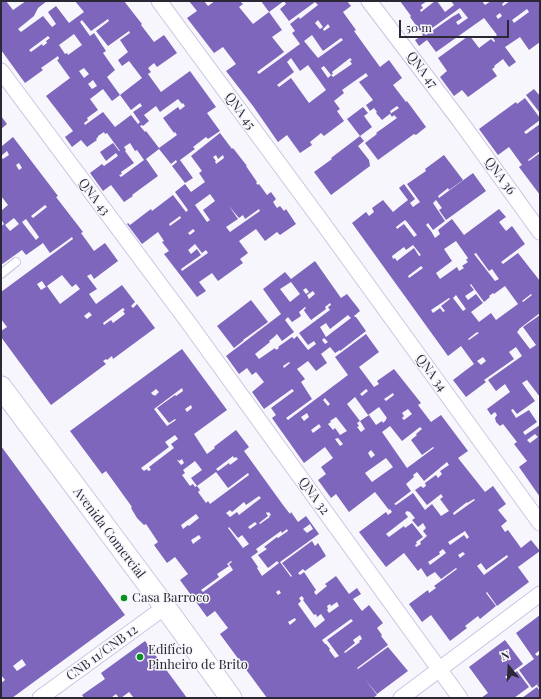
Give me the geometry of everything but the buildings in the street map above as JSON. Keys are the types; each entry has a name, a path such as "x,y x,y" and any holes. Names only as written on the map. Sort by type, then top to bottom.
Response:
{"main road":[{"name":"Avenida Comercial","path":"1,387 230,698"}],"street":[{"name":"QNA 45","path":"159,1 322,222"},
{"name":"QNA 47","path":"369,1 460,121"},
{"name":"QNA 43","path":"1,71 188,322"},
{"name":"QNA 36","path":"460,121 540,232"},
{"name":"QNA 34","path":"322,222 540,523"},
{"name":"QNA 32","path":"188,322 460,698"},
{"path":"401,698 540,594"},
{"name":"CNB 11/CNB 12","path":"40,698 165,608"}],"lane":[{"path":"1,274 16,262"}],"place":[{"name":"Casa Barroco","path":"124,598"},
{"name":"Edifício Pinheiro de Brito","path":"140,657"}]}
